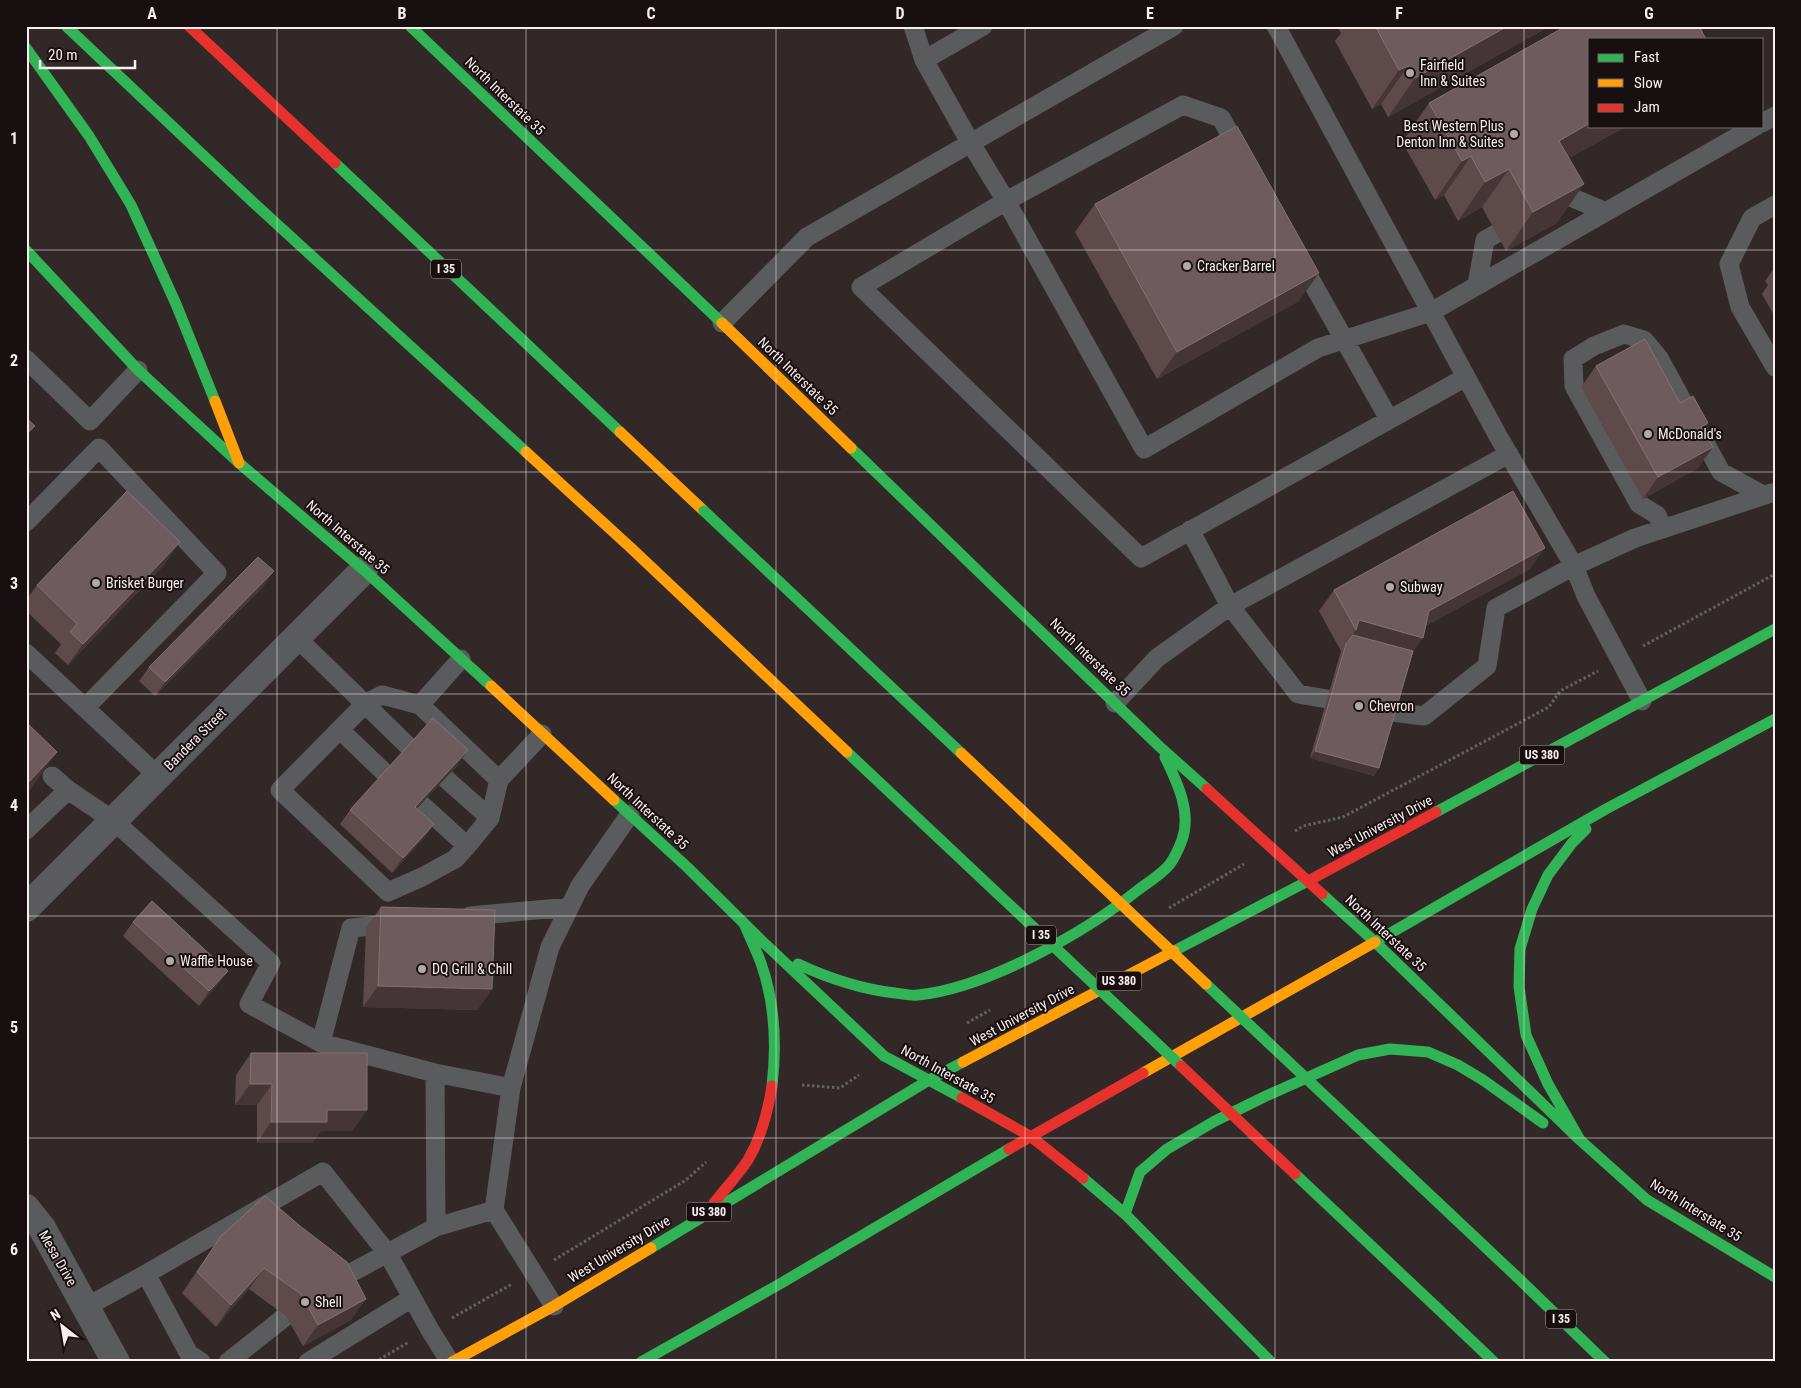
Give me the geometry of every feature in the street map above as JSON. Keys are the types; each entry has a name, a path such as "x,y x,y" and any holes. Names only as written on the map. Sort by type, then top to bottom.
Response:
{"main road":[{"name":"I 35","path":"66,26 256,205 631,548 1494,1362"},
{"name":"I 35","path":"188,26 1516,1276 1605,1362"},
{"name":"North Interstate 35","path":"419,29 1160,747 1375,942 1580,1140 1647,1200 1775,1277"},
{"path":"26,48 90,136 131,205 176,304 239,463"},
{"name":"North Interstate 35","path":"26,250 138,370 239,463 364,570 688,867 763,942 884,1056 1030,1136 1071,1167 1125,1214 1271,1362"},
{"name":"West University Drive","path":"451,1362 554,1306 929,1080 1308,881 1775,629"},
{"path":"641,1362 778,1285 1030,1136 1375,942 1606,809 1772,722"},
{"path":"763,942 795,963 834,981 871,991 917,995 957,987 995,973 1038,953 1134,894 1172,862 1183,838 1185,814 1176,779 1160,747"},
{"path":"1580,1140 1548,1084 1526,1035 1519,987 1520,948 1532,909 1548,875 1572,843 1606,809"},
{"path":"706,1214 750,1155 767,1114 776,1066 774,1015 764,969 744,923"},
{"path":"1125,1214 1140,1172 1167,1149 1215,1121 1274,1092 1358,1055 1390,1049 1428,1052 1458,1065 1533,1115 1647,1200"}],"street":[{"name":"Bandera Street","path":"26,908 364,570"},
{"name":"Mesa Drive","path":"26,1208 42,1228 116,1362"}],"lane":[{"path":"914,26 924,60 1006,201 1144,449 1318,348 1431,312 1753,128"},
{"path":"924,60 983,26"},
{"path":"722,323 807,237 1174,26"},
{"path":"1276,26 1509,454 1574,566 1586,596 1642,701"},
{"path":"1249,170 1221,118 1184,105 1006,201 861,287 1140,558 1466,376"},
{"path":"1478,285 1485,240 1566,195 1606,212"},
{"path":"1775,205 1752,218 1729,264 1740,307 1775,367"},
{"path":"1292,246 1389,419"},
{"path":"1663,529 1656,515 1639,504 1574,386 1572,360 1608,339 1624,334 1644,340 1659,358 1721,472 1769,493"},
{"path":"26,359 90,421 98,448 217,573 85,708"},
{"path":"90,421 138,370"},
{"path":"26,522 98,448"},
{"path":"1115,703 1157,658 1230,606 1509,454"},
{"path":"1392,712 1424,716 1487,666 1496,608 1574,566 1635,538 1769,493"},
{"path":"1190,530 1230,606 1298,694 1327,699"},
{"path":"297,638 410,748"},
{"path":"26,653 158,776"},
{"path":"420,705 461,659"},
{"path":"499,780 420,705 382,695 365,704 280,790 388,892 422,877 454,859 467,846 490,818 499,780 542,734"},
{"path":"340,730 386,774"},
{"path":"52,776 68,790 114,821 271,964 249,1004 321,1043 435,1073 511,1088"},
{"path":"445,778 490,818"},
{"path":"26,830 68,790"},
{"path":"421,804 467,846"},
{"path":"554,1306 494,1210 511,1088 550,947 580,886 630,814"},
{"path":"451,918 570,907"},
{"path":"321,1043 351,928 411,922"},
{"path":"435,1073 436,1227"},
{"path":"86,1307 323,1172 388,1254 451,1362"},
{"path":"332,1283 436,1227 494,1210"},
{"path":"146,1274 189,1359"},
{"path":"308,1362 412,1298"},
{"path":"228,1362 286,1316"}],"building":[{"path":"1375,26 1508,26 1415,78 1408,66 1399,70"},
{"name":"Best Western Plus Denton Inn & Suites","path":"1566,26 1699,26 1705,38 1588,38 1588,124 1559,141 1584,184 1533,212 1509,169 1485,182 1471,156 1462,161 1429,103"},
{"name":"Cracker Barrel","path":"1237,126 1319,273 1177,352 1095,204"},
{"path":"1645,339 1680,403 1693,396 1708,423 1701,427 1713,447 1658,477 1596,366"},
{"path":"26,418 35,426 26,434"},
{"name":"Brisket Burger","path":"127,491 180,542 83,644 70,632 77,624 37,585"},
{"path":"1513,491 1545,548 1429,611 1423,638 1359,620 1356,630 1334,590"},
{"path":"258,557 274,571 165,682 149,667"},
{"name":"Chevron","path":"1353,635 1413,651 1379,768 1315,751 1346,644"},
{"path":"433,718 468,750 415,807 434,824 403,858 350,810"},
{"path":"26,722 57,752 26,785"},
{"path":"152,901 228,971 209,991 133,922"},
{"name":"DQ Grill & Chill","path":"381,907 495,910 492,989 378,986"},
{"path":"251,1053 367,1053 367,1110 327,1110 327,1122 271,1122 272,1084 250,1084"},
{"path":"265,1196 347,1262 366,1299 318,1325 301,1294 264,1268 231,1305 197,1272 221,1236"}],"traffic: fast":[{"path":"66,26 256,205 526,452"},
{"path":"410,26 722,323"},
{"path":"26,48 89,136 131,205 176,304 215,401"},
{"path":"335,163 620,432"},
{"path":"26,250 138,370 239,463 364,570 491,686"},
{"path":"851,448 1160,747 1207,789"},
{"path":"704,511 961,753"},
{"path":"1436,812 1775,629"},
{"path":"1375,942 1606,809 1775,719"},
{"path":"847,752 1181,1066"},
{"path":"798,964 857,986 915,995 945,990 974,982 1034,956 1063,940 1116,907 1167,868 1174,858 1182,840 1185,819 1182,797 1165,757"},
{"path":"614,800 687,867 763,942 884,1056 962,1098"},
{"path":"1580,1140 1548,1084 1526,1035 1519,987 1520,949 1532,909 1548,875 1572,843 1586,829"},
{"path":"1174,951 1308,881"},
{"path":"1322,894 1375,942 1580,1140 1647,1200 1775,1277"},
{"path":"744,923 766,978 772,1008 774,1024 772,1086"},
{"path":"1206,984 1516,1276"},
{"path":"1125,1214 1140,1172 1167,1149 1215,1121 1358,1055 1390,1049 1428,1052 1458,1065 1483,1080 1543,1123"},
{"path":"651,1248 929,1080 963,1062"},
{"path":"641,1362 778,1285 1009,1149"},
{"path":"1295,1174 1451,1321"},
{"path":"1083,1178 1125,1214 1271,1362"},
{"path":"1516,1276 1605,1362"},
{"path":"1451,1321 1494,1362"}],"traffic: slow":[{"path":"722,323 851,448"},
{"path":"215,401 239,463"},
{"path":"620,432 704,511"},
{"path":"526,452 631,548"},
{"path":"631,548 847,752"},
{"path":"491,686 614,800"},
{"path":"961,753 1206,984"},
{"path":"1143,1073 1375,942"},
{"path":"963,1062 1174,951"},
{"path":"452,1362 554,1306 651,1248"}],"traffic: jam":[{"path":"189,26 335,163"},
{"path":"1207,789 1322,894"},
{"path":"1308,881 1436,812"},
{"path":"1181,1066 1295,1174"},
{"path":"1009,1149 1143,1073"},
{"path":"714,1203 753,1152 763,1124 772,1086"},
{"path":"962,1098 1030,1136 1083,1178"}],"place":[{"name":"Fairfield Inn & Suites","path":"1410,73"},
{"name":"Best Western Plus Denton Inn & Suites","path":"1514,134"},
{"name":"Cracker Barrel","path":"1187,266"},
{"name":"McDonald's","path":"1648,434"},
{"name":"Brisket Burger","path":"96,583"},
{"name":"Subway","path":"1390,587"},
{"name":"Chevron","path":"1359,706"},
{"name":"Waffle House","path":"170,961"},
{"name":"DQ Grill & Chill","path":"422,969"},
{"name":"Shell","path":"305,1302"}]}
